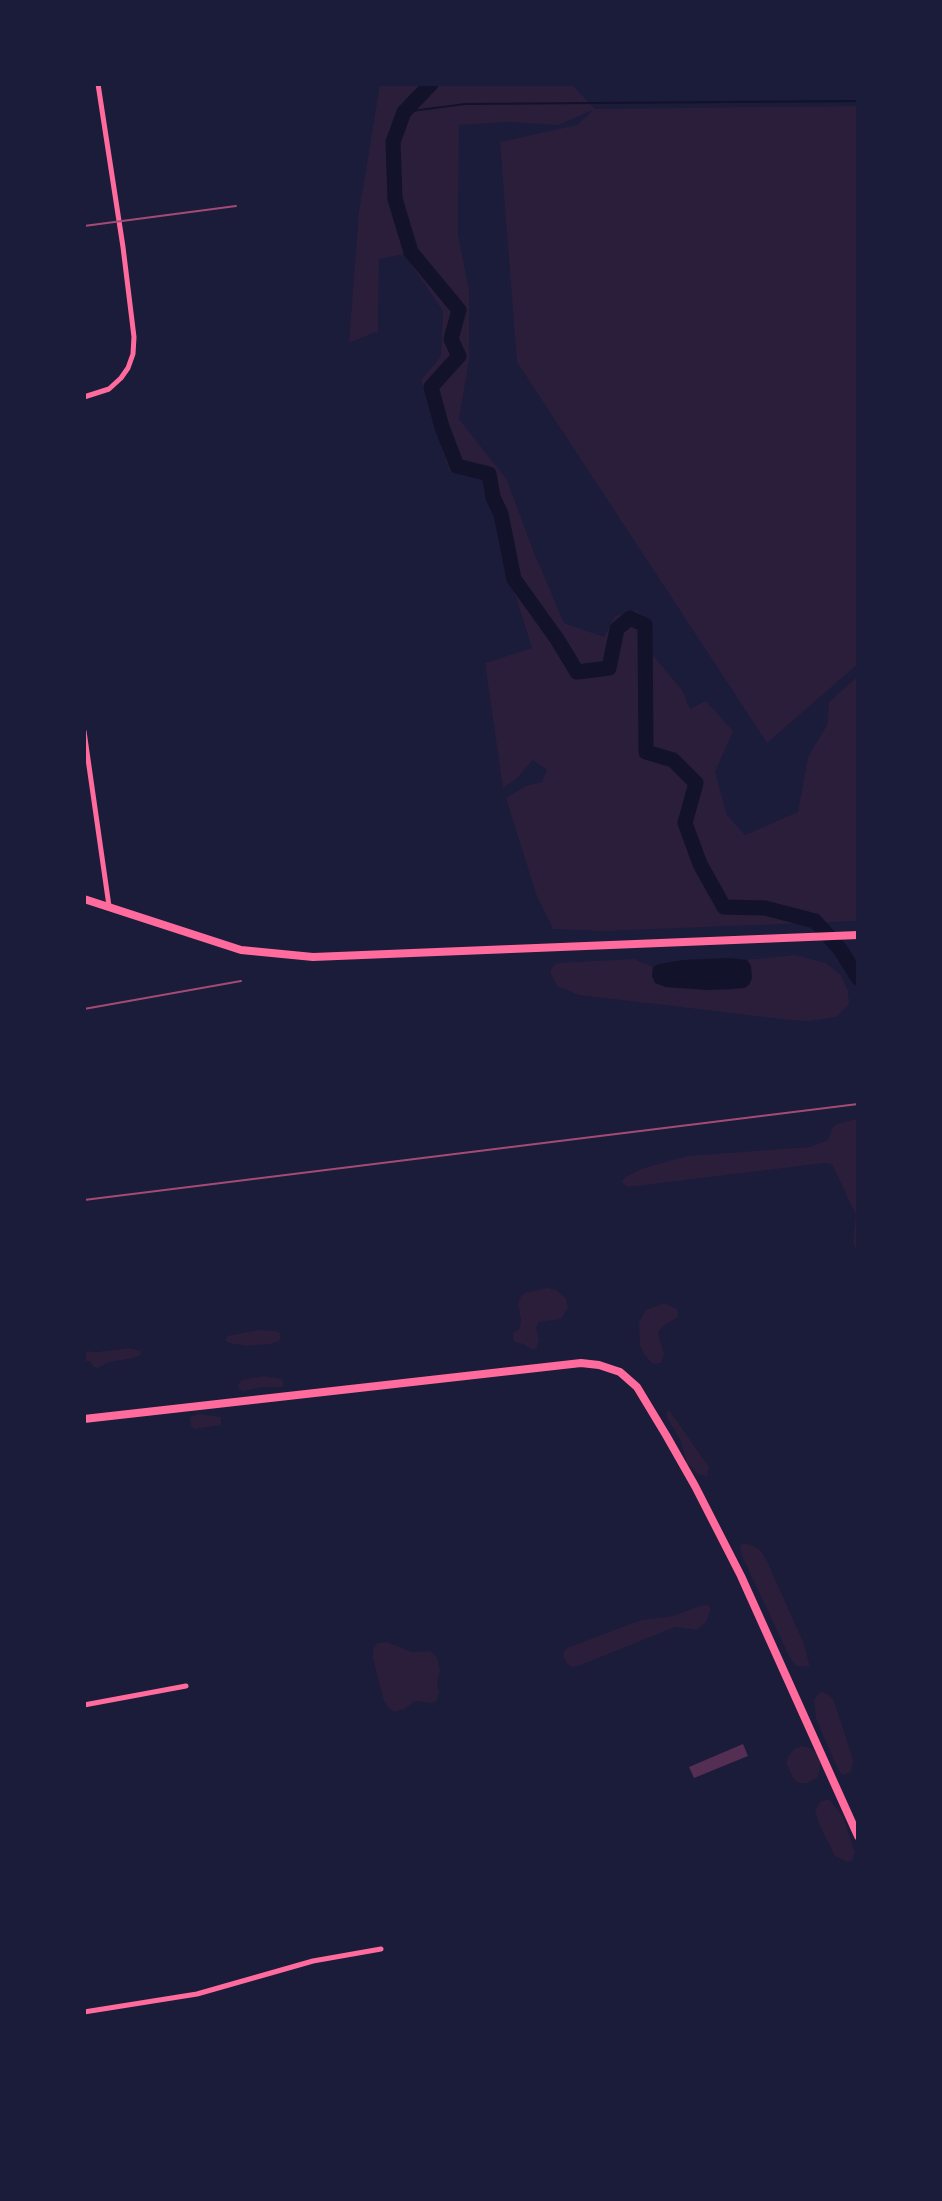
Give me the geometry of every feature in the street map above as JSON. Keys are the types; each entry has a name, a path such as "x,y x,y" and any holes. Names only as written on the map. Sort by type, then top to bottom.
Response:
{"main road":[{"path":"84,899 241,950 313,957 858,934"},
{"path":"84,1419 581,1363 599,1365 620,1372 637,1387 695,1486 736,1566 858,1836"}],"street":[{"path":"84,397 109,389 122,378 133,354 134,337 98,84"},
{"path":"84,731 109,906"},
{"path":"84,1706 186,1686"},
{"path":"84,2012 197,1994 313,1961 381,1949"}],"shaded area":[{"path":"380,84 571,84 595,109 858,106 858,664 767,743 517,362 500,142 577,125 593,110 558,125 508,122 459,125 458,234 469,291 469,360 459,419 507,480 564,623 604,637 615,616 636,610 652,624 647,648 682,690 690,709 706,701 733,731 715,772 727,815 745,835 798,812 808,757 827,725 829,702 858,676 858,921 604,931 553,929 536,894 506,798 526,786 542,782 547,770 533,760 517,778 503,788 485,663 532,648 507,568 489,489 480,476 449,471 421,380 441,356 443,311 404,254 379,259 378,331 349,343 359,212"},
{"path":"795,955 826,963 841,975 848,991 849,1004 836,1017 810,1021 790,1020 579,995 557,986 551,974 551,969 557,963 634,959 653,967 652,976 666,987 727,990 744,988 751,966 747,960"},
{"path":"728,958 747,960 751,966 752,978 749,985 744,988 708,990 666,987 655,983 652,976 653,967 659,964 684,960"},
{"path":"858,1120 858,1257 853,1241 856,1215 832,1164 628,1187 622,1181 641,1169 687,1156 810,1147 828,1140 833,1127 837,1124"},
{"path":"547,1288 556,1290 566,1298 568,1308 561,1319 539,1322 536,1328 539,1340 537,1347 533,1350 513,1339 513,1333 520,1328 518,1305 521,1296 525,1293"},
{"path":"664,1303 677,1309 678,1317 663,1326 658,1333 664,1354 661,1363 653,1364 640,1345 639,1322 646,1310"},
{"path":"258,1330 276,1331 281,1337 279,1341 270,1344 247,1346 229,1343 225,1340 227,1336"},
{"path":"129,1348 141,1351 140,1355 109,1362 98,1368 94,1367 90,1361 84,1361 84,1351 97,1352"},
{"path":"264,1376 282,1379 284,1387 262,1387 244,1391 239,1389 238,1385 242,1380"},
{"path":"669,1410 709,1467 707,1476 698,1474 687,1463 680,1439 667,1418 666,1413"},
{"path":"199,1414 221,1417 221,1425 194,1429 191,1426 190,1417"},
{"path":"743,1543 760,1550 767,1561 804,1644 810,1667 796,1666 788,1654 742,1556 740,1546"},
{"path":"703,1605 711,1608 706,1622 697,1630 675,1627 572,1667 567,1664 563,1656 567,1648 641,1620 673,1616"},
{"path":"387,1642 412,1652 430,1651 437,1657 440,1670 437,1683 439,1693 436,1701 432,1703 415,1701 404,1709 394,1712 389,1708 384,1701 373,1659 373,1650 377,1643"},
{"path":"820,1692 828,1694 834,1701 851,1753 853,1761 851,1772 842,1775 816,1719 814,1700"},
{"path":"802,1746 810,1748 817,1754 820,1762 817,1778 807,1783 798,1783 786,1763 794,1749"},
{"path":"829,1799 843,1817 855,1853 852,1861 847,1862 835,1856 820,1826 815,1811 820,1802"}],"building":[{"path":"743,1744 748,1756 694,1778 689,1767"}],"waterway":[{"path":"431,84 404,112 393,142 395,199 411,252 459,310 451,339 459,356 431,387 442,427 457,466 489,474 493,497 501,514 514,579 557,639 577,672 609,668 617,629 630,618 645,625 646,752 673,760 696,783 685,823 700,864 724,907 765,908 815,921 840,949 858,978"},
{"path":"404,112 465,104 858,101"}],"railway":[{"path":"84,226 236,206"},
{"path":"84,1009 241,981"},
{"path":"84,1200 858,1104"}]}
